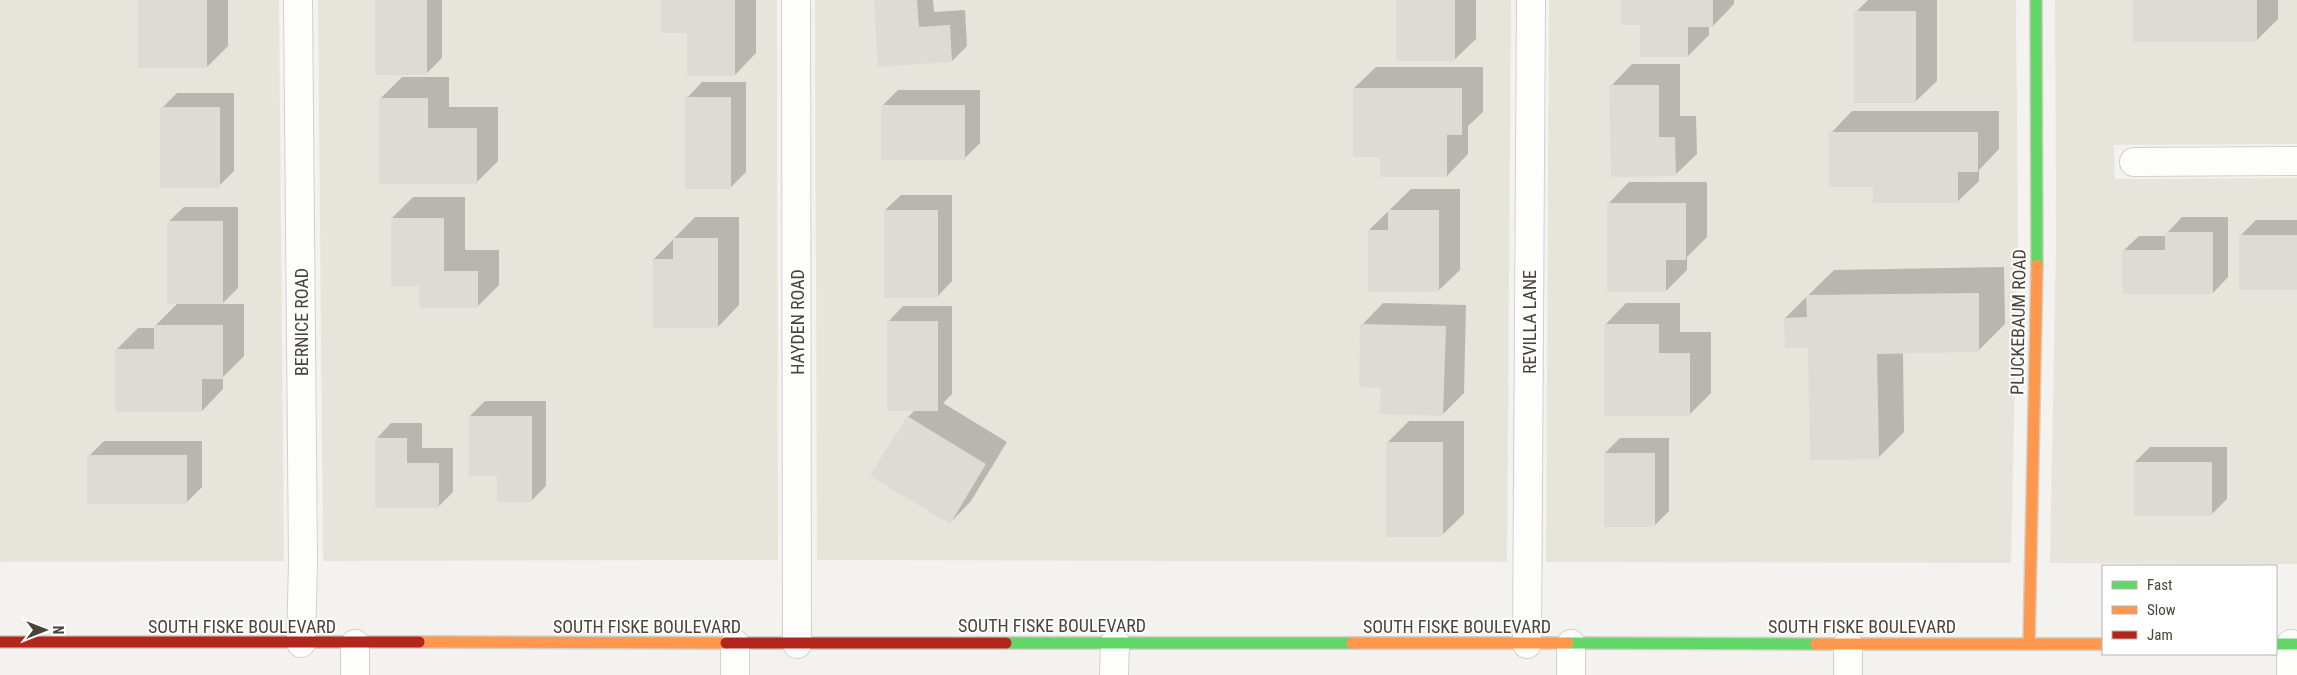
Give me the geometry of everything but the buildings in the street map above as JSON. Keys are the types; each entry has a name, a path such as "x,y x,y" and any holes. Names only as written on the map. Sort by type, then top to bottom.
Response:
{"main road":[{"name":"PLUCKEBAUM ROAD","path":"2029,644 2037,241 2036,0"},
{"name":"SOUTH FISKE BOULEVARD","path":"0,642 355,644 1115,642 2102,644"}],"street":[{"name":"BERNICE ROAD","path":"298,0 303,563 301,643"},
{"name":"HAYDEN ROAD","path":"796,0 797,644"},
{"name":"REVILLA LANE","path":"1527,644 1531,0"},
{"path":"2134,162 2297,161"},
{"path":"1114,675 1115,642"},
{"path":"355,644 355,675"},
{"path":"735,644 735,675"},
{"path":"1571,644 1571,675"},
{"path":"1848,644 1848,675"},
{"path":"2288,644 2291,675"}],"shaded area":[{"path":"0,0 279,0 284,561 0,562"},
{"path":"318,0 777,0 778,560 323,561"},
{"path":"815,0 1511,0 1507,562 817,560"},
{"path":"1549,0 2016,0 2018,241 2011,563 1546,562"},
{"path":"2055,0 2297,0 2297,144 2114,145 2115,179 2297,178 2297,564 2050,563 2056,242"}],"traffic: fast":[{"path":"2036,0 2037,265"},
{"path":"1006,643 1352,643"},
{"path":"1568,643 1816,644"},
{"path":"2277,644 2297,644"}],"traffic: slow":[{"path":"2029,644 2037,265"},
{"path":"419,642 726,643"},
{"path":"1352,643 1568,643"},
{"path":"1816,644 2102,644"}],"traffic: jam":[{"path":"0,642 419,642"},
{"path":"726,643 1006,643"}]}
